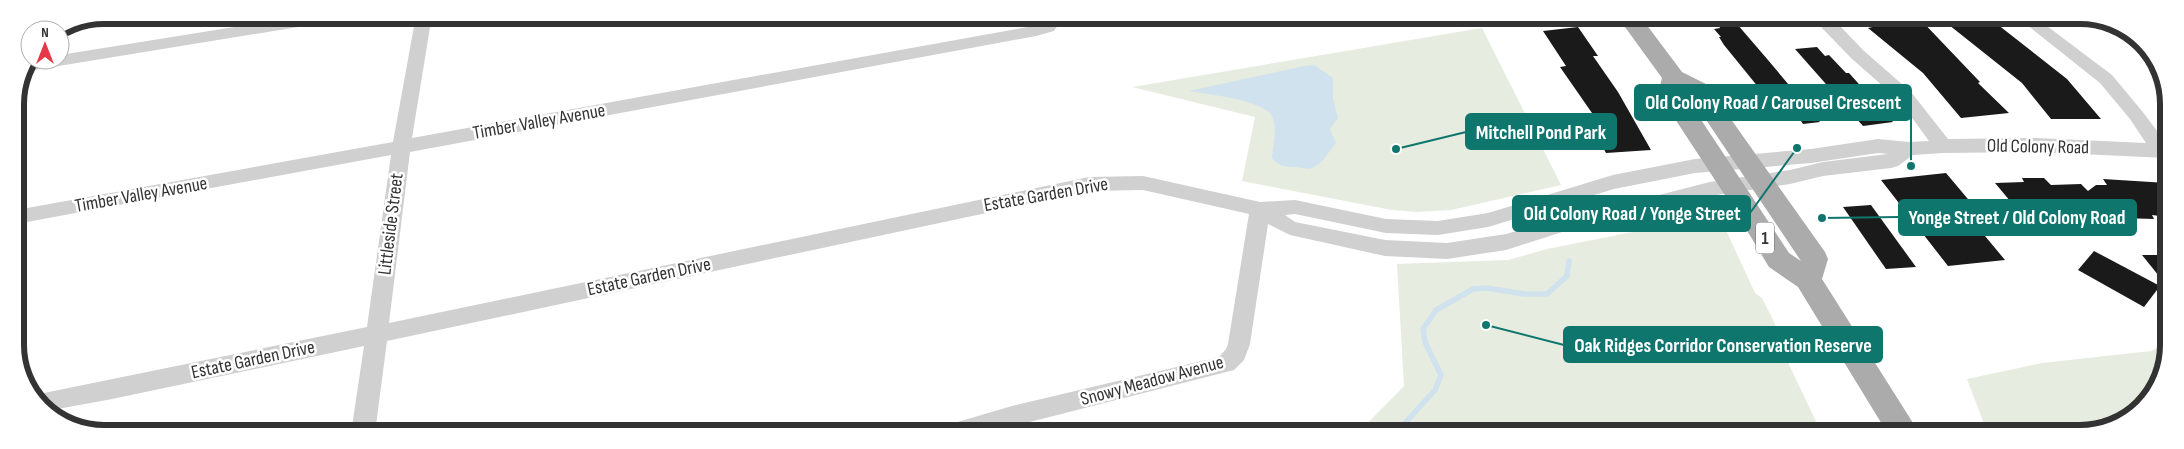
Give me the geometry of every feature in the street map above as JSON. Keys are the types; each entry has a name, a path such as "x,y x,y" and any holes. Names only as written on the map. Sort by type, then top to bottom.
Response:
{"main road":[{"name":"1","path":"1634,24 1674,77 1698,90 1815,259 1808,280"},
{"name":"1","path":"1674,77 1670,94 1725,174 1779,260 1808,280 1899,425"}],"street":[{"path":"70,59 287,24"},
{"name":"Littleside Street","path":"364,425 401,147 422,24"},
{"name":"Timber Valley Avenue","path":"24,216 1036,31 1048,27 1050,24"},
{"path":"1828,24 1840,38 1905,96 1943,146"},
{"path":"2034,24 2106,79 2160,146"},
{"name":"Old Colony Road","path":"1725,174 1754,170 1790,177 1823,169 1891,161 1909,149 1943,146 2036,145 2160,151"},
{"name":"Estate Garden Drive","path":"47,401 112,390 1089,184 1143,183 1260,209 1295,207 1386,226 1438,228 1488,220 1613,182 1725,174"},
{"name":"Estate Garden Drive","path":"1260,209 1290,228 1385,248 1447,251 1506,242 1578,220 1604,216 1636,207 1725,174"},
{"path":"1613,182 1636,207"},
{"name":"Snowy Meadow Avenue","path":"974,425 1226,364 1236,354 1239,344 1260,209"}],"shaded area":[{"path":"1482,28 1561,185 1451,210 1417,212 1392,210 1242,181 1255,117 1132,87"},
{"path":"1719,215 1755,293 1762,298 1779,332 1774,333 1818,425 1366,425 1404,386 1397,264 1508,260 1547,249"},
{"path":"2160,347 2158,366 2144,394 2125,412 2101,423 2085,425 1985,425 1967,379 2042,363 2151,351"}],"water":[{"path":"1314,65 1333,78 1333,99 1338,118 1330,129 1336,143 1323,160 1310,169 1283,166 1272,158 1275,126 1272,116 1267,110 1247,102 1189,91 1304,66"}],"building":[{"path":"1737,24 1820,122 1803,124 1799,118 1791,120 1781,108 1776,109 1724,45 1719,37 1721,37 1714,29 1720,28 1719,26"},
{"path":"1886,24 1925,24 1980,82 1978,83 2009,113 1961,118 1923,73 1868,28"},
{"path":"1948,24 1997,24 2067,79 2101,119 2051,119 2022,83"},
{"path":"1578,27 1598,56 1593,56 1618,92 1651,150 1606,153 1585,113 1592,113 1560,67 1566,66 1543,31"},
{"path":"1817,47 1825,56 1829,55 1846,73 1849,73 1893,122 1863,126 1795,49"},
{"path":"1946,173 1978,211 1965,212 2005,260 1948,266 1881,180"},
{"path":"2022,178 2044,178 2051,185 2081,184 2088,191 2096,185 2107,185 2103,179 2160,183 2160,216 2152,215 2154,219 2087,217 2085,215 2026,220 1995,183 2024,182"},
{"path":"1871,205 1916,267 1886,269 1843,207"},
{"path":"2094,251 2160,286 2144,307 2078,270"},
{"path":"2142,255 2160,255 2160,277"}],"waterway":[{"path":"1403,425 1435,390 1441,375 1425,342 1423,329 1436,310 1473,289 1487,288 1524,294 1547,294 1567,276 1569,261"}],"place":[{"name":"Old Colony Road / Yonge Street","path":"1797,148"},
{"name":"Mitchell Pond Park","path":"1396,149"},
{"name":"Old Colony Road / Carousel Crescent","path":"1911,166"},
{"name":"Yonge Street / Old Colony Road","path":"1822,218"},
{"name":"Oak Ridges Corridor Conservation Reserve","path":"1486,325"}]}
